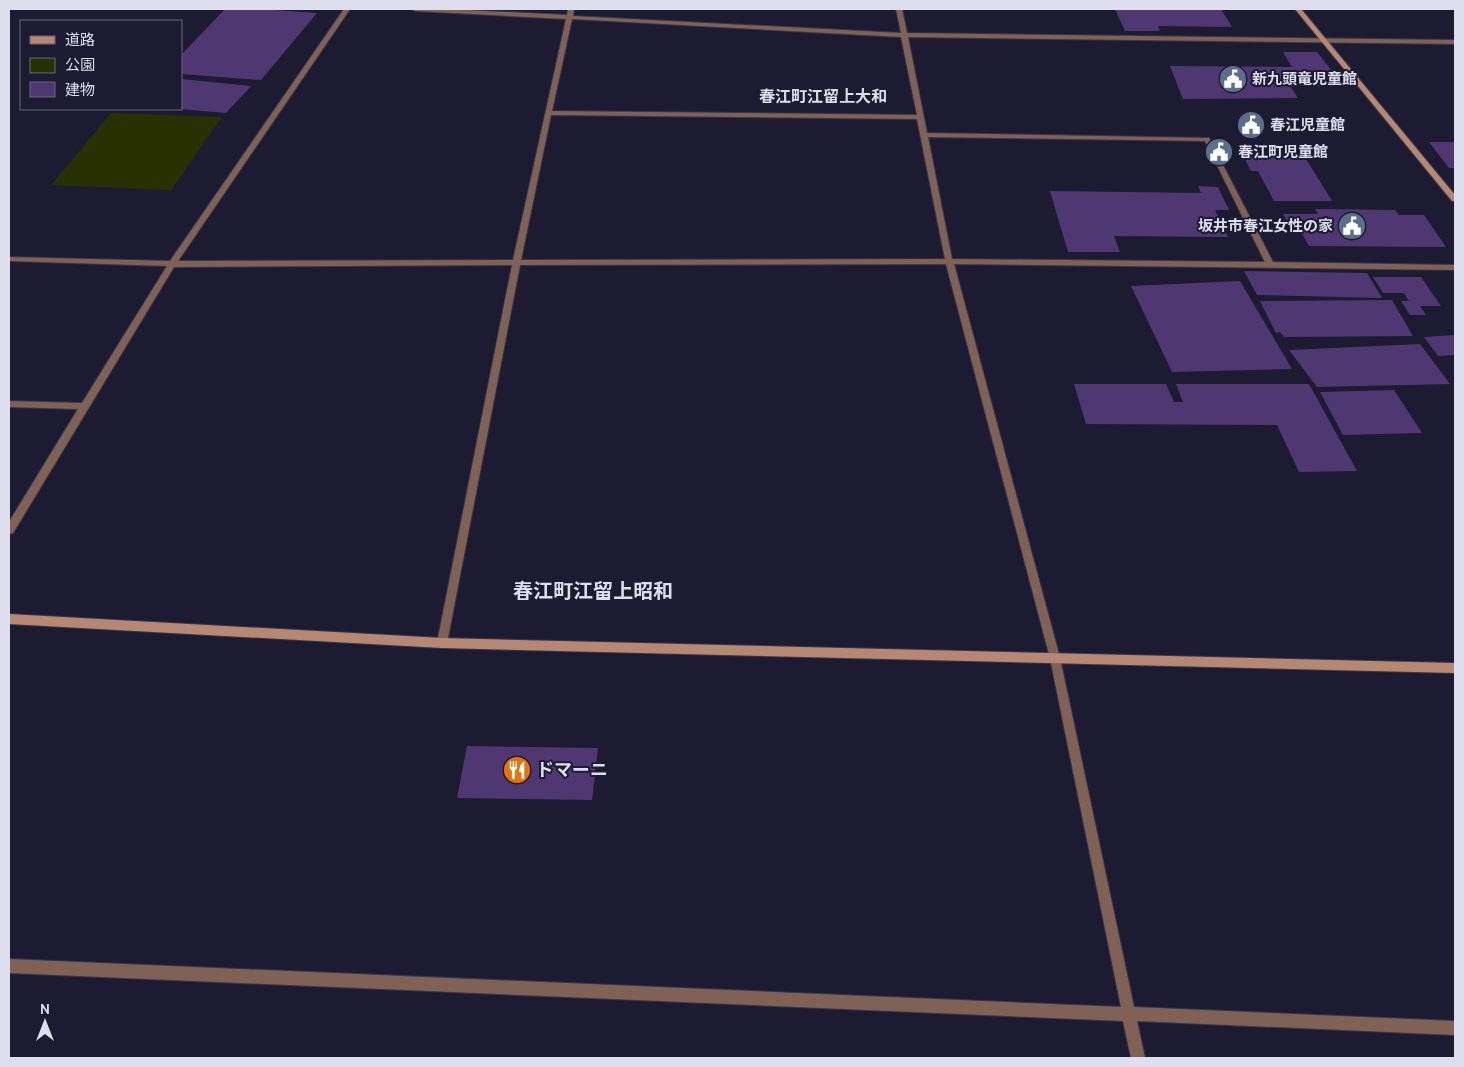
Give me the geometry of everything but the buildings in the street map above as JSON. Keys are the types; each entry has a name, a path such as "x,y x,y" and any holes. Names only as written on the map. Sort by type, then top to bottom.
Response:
{"street":[{"path":"9,530 172,264 348,9"},
{"path":"415,9 570,13 904,35 1455,42"},
{"path":"899,9 949,260 1054,658 1138,1058"},
{"path":"1298,9 1455,199"},
{"path":"442,643 516,263 570,13"},
{"path":"548,113 920,116"},
{"path":"924,135 1207,139 1270,264"},
{"path":"9,259 172,264 949,260 1455,267"},
{"path":"9,404 85,406"},
{"path":"9,618 442,643 1455,668"},
{"path":"9,966 1455,1028"}],"green space":[{"path":"111,113 222,117 171,190 51,185"}],"place":[{"name":"新九頭竜児童館","path":"1233,79"},
{"name":"春江児童館","path":"1251,125"},
{"name":"春江町児童館","path":"1219,152"},
{"name":"坂井市春江女性の家","path":"1352,226"},
{"name":"ドマーニ","path":"517,770"}],"district":[{"name":"春江町江留上大和","path":"823,96"},
{"name":"春江町江留上昭和","path":"593,591"}]}
